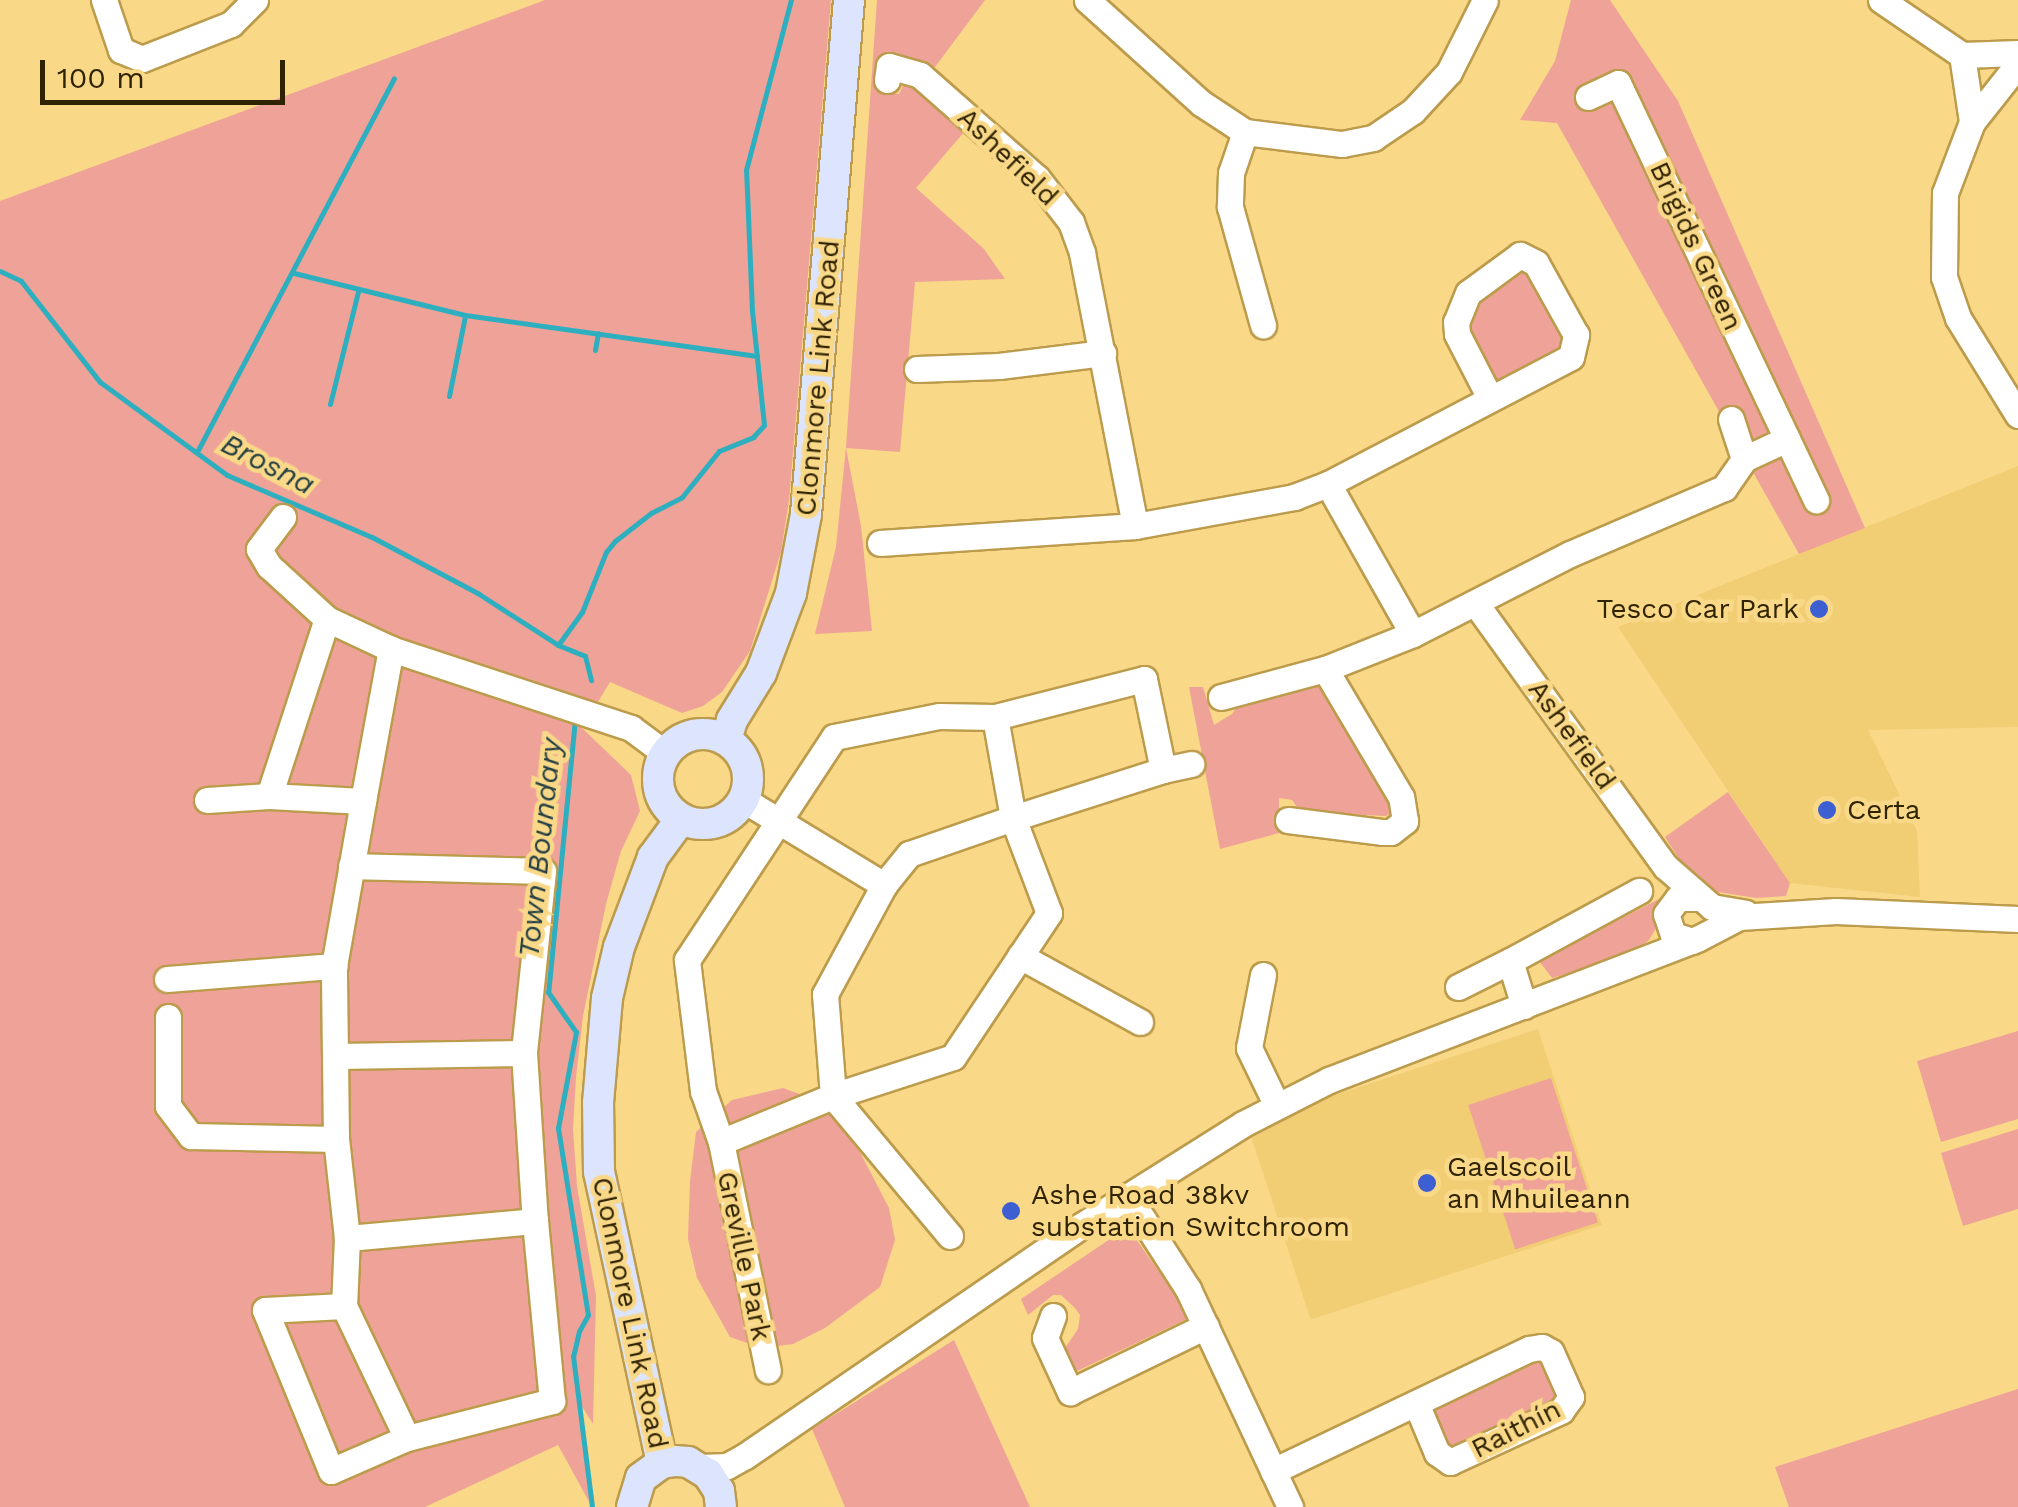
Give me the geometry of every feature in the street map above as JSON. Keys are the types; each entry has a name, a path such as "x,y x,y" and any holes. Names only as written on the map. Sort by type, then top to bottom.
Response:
{"main road":[{"name":"Clonmore Link Road","path":"726,740 732,720 761,672 791,593 806,514 849,0"},
{"path":"714,735 726,740 744,760 759,811 710,824 681,819 662,797 659,768 666,754 686,737 714,735"},
{"name":"Clonmore Link Road","path":"662,1464 599,1172 598,1103 607,998 619,947 653,857 681,819"},
{"path":"632,1507 641,1478 662,1464 688,1462 700,1467 714,1482 721,1504"}],"street":[{"path":"104,0 121,50 142,60 230,24 255,0"},
{"path":"1087,0 1201,103 1245,132 1342,144 1359,143 1394,128 1449,72 1466,46 1485,0"},
{"path":"1881,0 1962,55 2018,53"},
{"path":"1962,55 1972,122"},
{"path":"2018,64 1972,122 1945,193 1944,278 1958,318 2018,416"},
{"name":"Ashefield","path":"887,80 889,66 920,76 1055,196 1082,253 1135,526"},
{"name":"Brigids Green","path":"1588,97 1618,83 1787,439"},
{"path":"1245,132 1231,173 1230,206 1263,325"},
{"path":"880,543 1135,526 1294,497 1328,484 1566,362 1575,350 1576,335 1536,263 1520,255 1468,293 1456,322 1457,334 1490,398"},
{"path":"917,369 999,366 1102,353"},
{"path":"1731,419 1744,459"},
{"path":"1222,697 1325,669 1413,634 1570,554 1724,488 1744,459 1787,439 1816,500"},
{"path":"1328,484 1413,634"},
{"path":"283,517 259,549 269,566 327,619 391,649 632,728 666,754"},
{"name":"Ashefield","path":"1476,604 1666,867 1701,900"},
{"path":"269,796 327,619"},
{"path":"391,649 334,966 336,1139 347,1238 344,1306 407,1438"},
{"path":"1288,820 1382,832 1392,832 1406,821 1402,798 1325,669"},
{"name":"Greville Park","path":"768,1370 721,1142 703,1091 687,960 759,811 834,736 939,716 995,717 1144,679 1163,770"},
{"name":"Greville Park","path":"721,1142 833,1096 953,1057 1049,914 1013,818 995,717"},
{"path":"950,1236 833,1096 825,994 884,885 910,854 1191,764"},
{"path":"207,800 269,796 363,801"},
{"path":"759,811 884,885"},
{"path":"344,1306 265,1310 330,1471 407,1438 552,1401 524,1052 543,871 351,866"},
{"path":"1666,867 1667,916 1679,939 1697,938"},
{"path":"1458,987 1639,891"},
{"path":"1614,968 1684,896 1718,909 1758,914"},
{"path":"1697,938 1711,919 1701,900"},
{"path":"700,1467 726,1466 744,1456 1128,1196 1277,1106 1340,1076 1697,938 1730,919 1836,910 2018,919"},
{"path":"1020,956 1140,1022"},
{"path":"1510,961 1524,1006"},
{"path":"167,979 334,966"},
{"path":"1263,975 1248,1048 1277,1106"},
{"path":"168,1017 168,1106 191,1136 336,1139"},
{"path":"335,1056 524,1052"},
{"path":"1128,1196 1188,1289 1290,1507"},
{"path":"347,1238 535,1221"},
{"path":"1053,1316 1045,1338 1070,1392 1206,1326"},
{"name":"Raithín","path":"1273,1470 1529,1349 1542,1347 1550,1352 1571,1397 1562,1411 1450,1462 1437,1453 1416,1404"},
{"path":"721,1504 730,1473 744,1456"}],"shaded area":[{"path":"545,0 831,0 789,500 781,552 750,651 722,692 703,706 682,713 610,682 582,728 631,775 640,811 621,851 606,904 583,1016 576,1077 573,1129 577,1186 596,1296 593,1424 578,1400 592,1507 558,1445 425,1507 0,1507 0,201"},
{"path":"877,0 985,0 935,67 888,55 882,92 899,94 904,84 919,90 965,131 916,188 984,249 1005,279 915,282 900,452 846,448 861,526 872,631 815,634 836,547 846,447"},
{"path":"1571,0 1610,0 1678,101 1865,528 1799,554 1557,123 1520,120 1555,61"},
{"path":"1527,265 1570,345 1497,389 1463,329 1467,304"},
{"path":"2018,466 2018,727 1868,730 1917,831 1920,897 1790,883 1618,627"},
{"path":"1314,683 1328,698 1396,810 1386,816 1301,812 1292,800 1279,798 1279,833 1220,849 1189,687 1203,687 1214,725 1232,714 1239,703"},
{"path":"1728,792 1790,883 1786,896 1756,898 1718,892 1683,865 1665,837"},
{"path":"1661,898 1659,923 1649,940 1633,953 1552,978 1539,961"},
{"name":"Gaelscoil an Mhuileann","path":"1538,1029 1602,1225 1311,1319 1247,1124"},
{"path":"2018,1031 2018,1119 1941,1142 1917,1061"},
{"path":"1551,1078 1598,1223 1515,1249 1468,1105"},
{"path":"783,1088 821,1102 848,1129 889,1208 895,1240 880,1287 825,1328 793,1344 762,1348 730,1337 697,1278 688,1239 690,1181 696,1132 732,1100"},
{"path":"2018,1129 2018,1209 1963,1226 1941,1153"},
{"path":"1119,1233 1133,1235 1191,1317 1075,1372 1063,1351 1078,1329 1080,1315 1075,1308 1061,1295 1053,1295 1028,1315 1021,1299"},
{"path":"954,1340 1030,1507 845,1507 812,1429"},
{"path":"1535,1355 1545,1358 1558,1400 1448,1449 1429,1407"},
{"path":"2018,1389 2018,1507 1789,1507 1775,1467"}],"waterway":[{"path":"558,645 582,612 606,552 615,541 651,513 682,497 719,451 753,437 764,425 752,311 746,170 791,0"},
{"path":"198,450 394,78"},
{"name":"Brosna","path":"0,271 21,281 100,382 227,475 372,537 479,594 558,645 585,656 591,680"},
{"path":"294,273 465,315 757,356"},
{"path":"330,404 358,292"},
{"path":"449,396 465,316"},
{"path":"595,350 598,333"},
{"name":"Town Boundary","path":"575,719 548,992 576,1032 558,1128 588,1315 573,1356 592,1507"}],"place":[{"name":"Tesco Car Park","path":"1819,609"},
{"name":"Certa","path":"1827,810"},
{"name":"Gaelscoil an Mhuileann","path":"1427,1183"},
{"name":"Ashe Road 38kv substation Switchroom","path":"1011,1211"}]}
